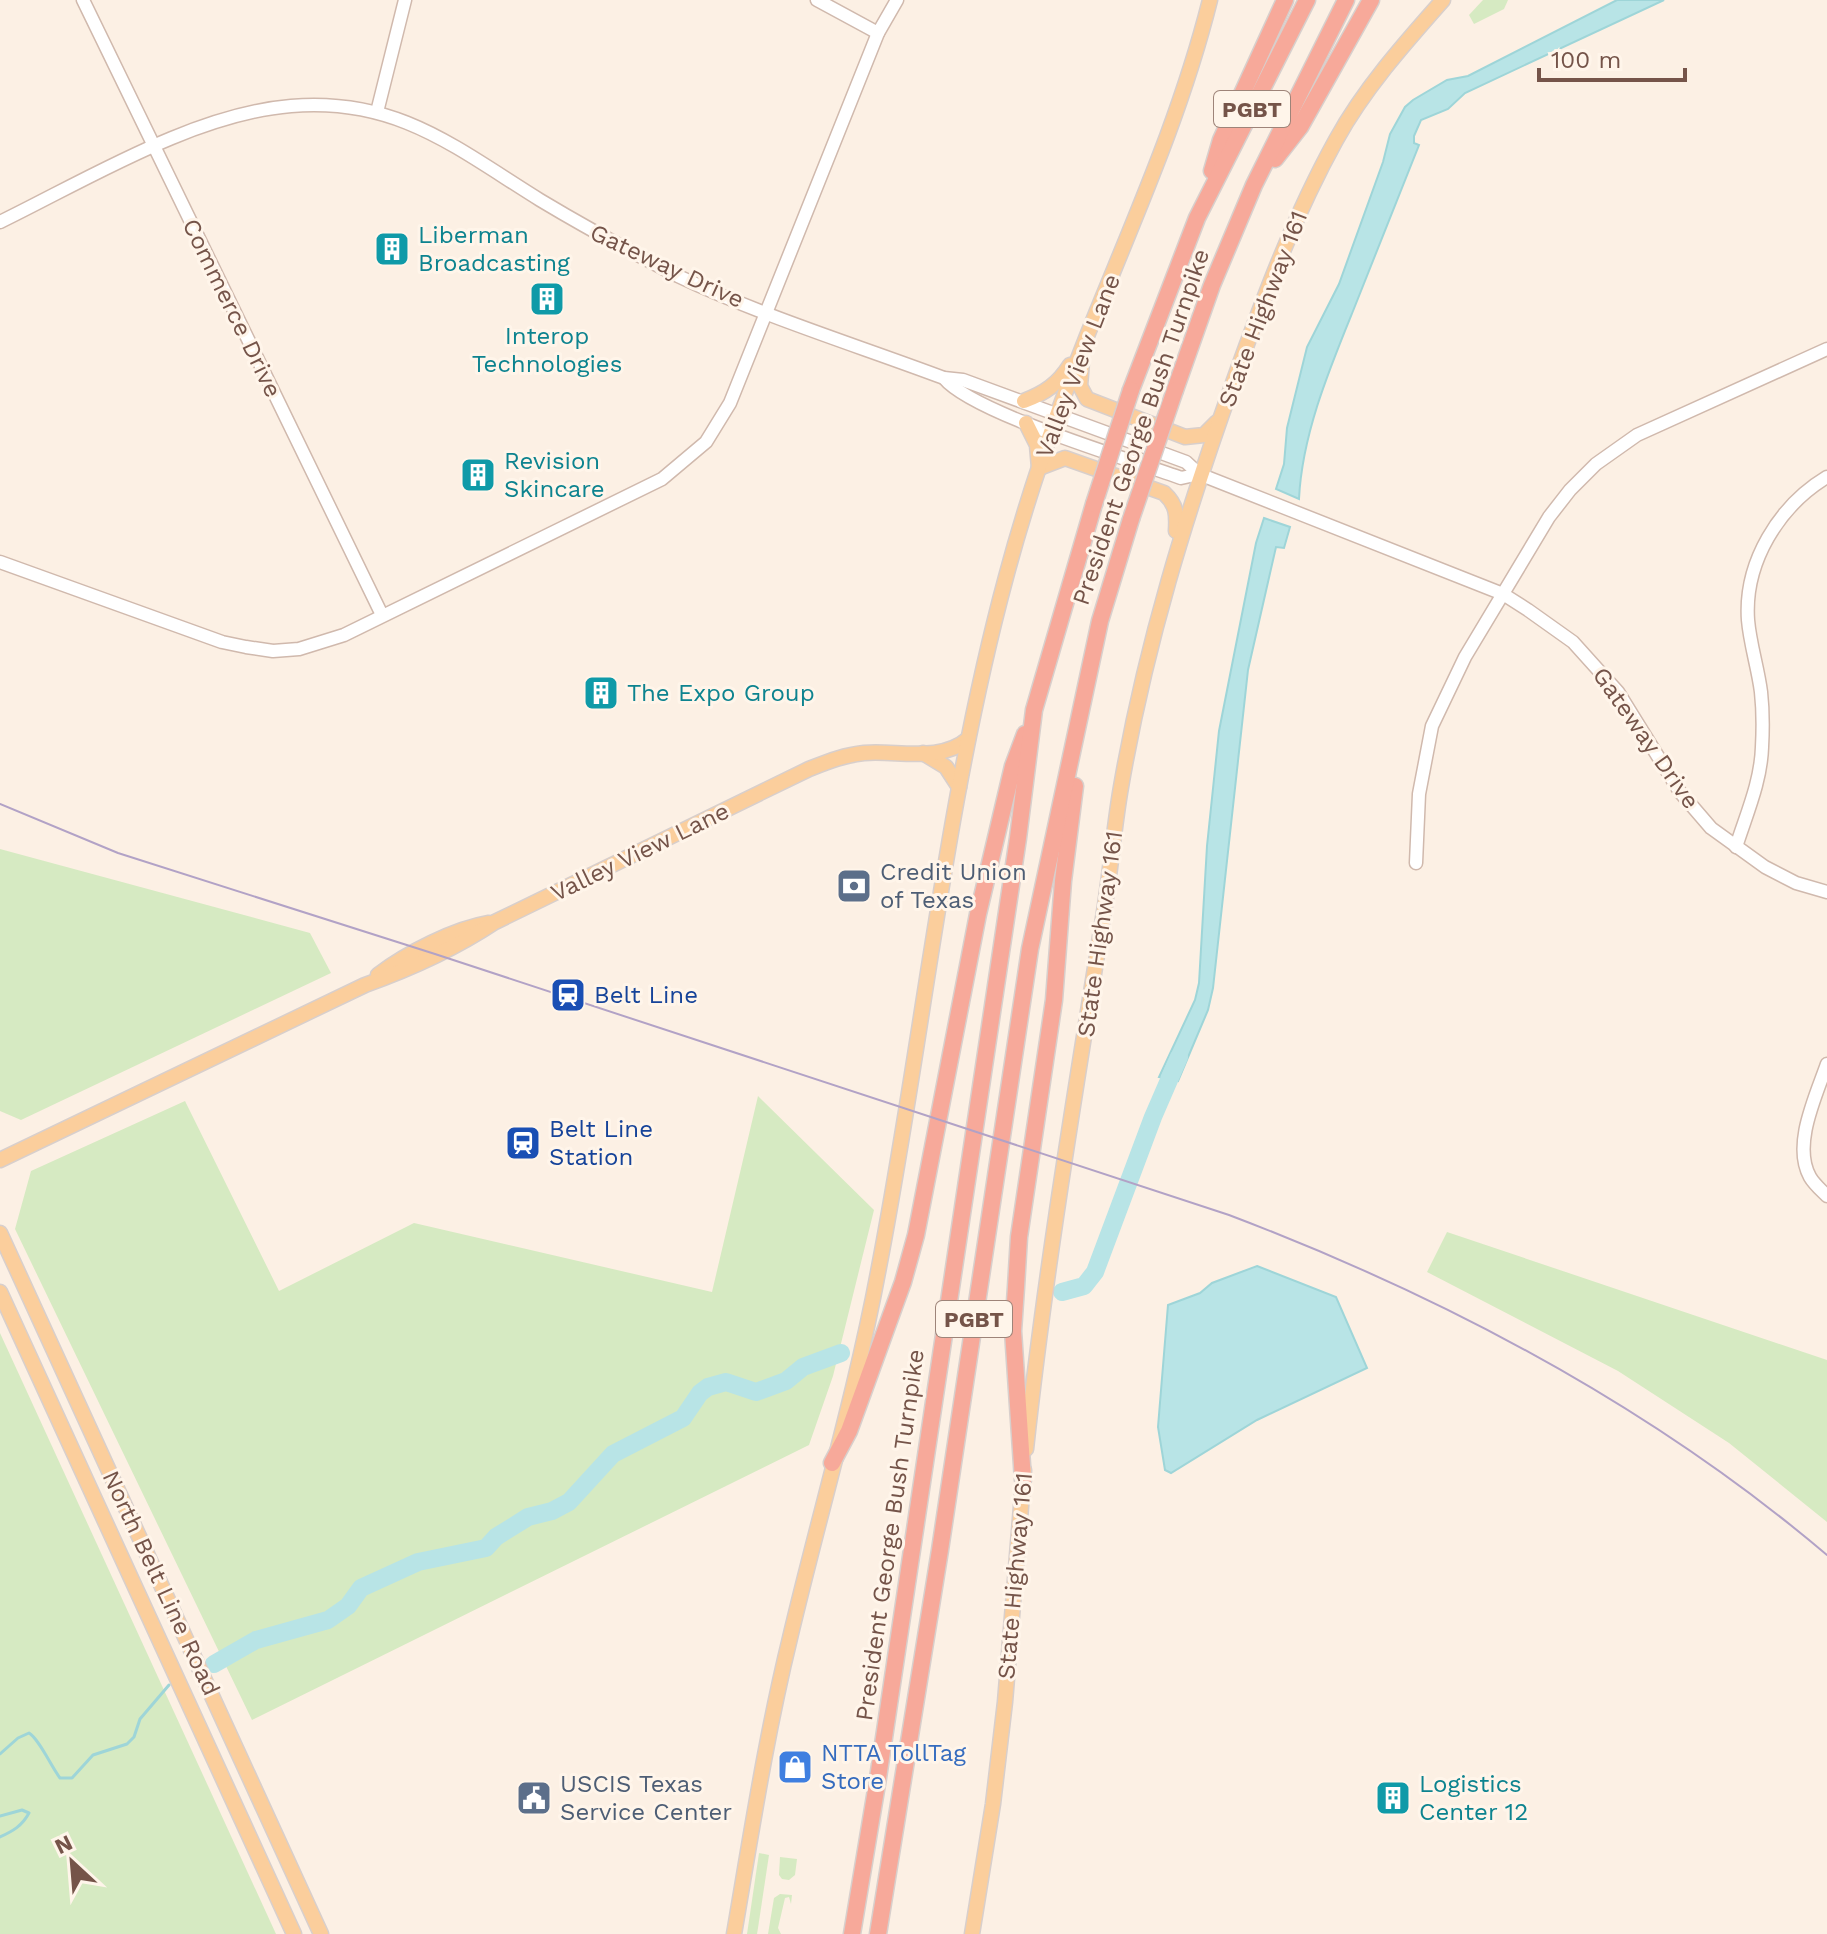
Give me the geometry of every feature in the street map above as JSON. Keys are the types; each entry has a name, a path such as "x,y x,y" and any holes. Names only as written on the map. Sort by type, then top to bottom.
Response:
{"highway":[{"path":"1197,218 1221,140 1285,0"},
{"name":"President George Bush Turnpike","path":"852,1934 883,1747 1018,838 1034,710 1131,390 1197,218 1307,0"},
{"name":"President George Bush Turnpike","path":"878,1934 1030,949 1100,621 1131,519 1212,285 1254,185 1346,0"},
{"path":"1254,185 1300,127 1371,0"},
{"path":"1023,1480 1013,1331 1019,1237 1054,1000 1068,834 1082,737 1082,705"},
{"path":"832,1463 849,1431 914,1244 978,914 1013,766 1034,710"}],"main road":[{"name":"Valley View Lane","path":"0,1160 365,985 465,941 495,922 824,763 861,753 944,751 968,739 1006,575 1039,468 1083,345 1159,160 1196,54 1210,0"},
{"name":"State Highway 161","path":"972,1934 993,1804 1005,1702 1023,1480 1043,1299 1121,785 1174,556 1199,474 1248,339 1293,228 1336,139 1386,67 1443,0"},
{"path":"1024,401 1059,382 1083,345"},
{"path":"1083,345 1080,386 1087,399 1185,437 1204,435 1220,419"},
{"path":"1026,423 1037,445 1039,468 1065,458 1164,493 1171,499 1178,513 1174,556"},
{"path":"734,1934 770,1725 882,1253 968,739"},
{"path":"923,753 946,767 959,788"},
{"name":"North Belt Line Road","path":"0,1233 321,1934"},
{"name":"North Belt Line Road","path":"0,1292 294,1934"}],"street":[{"name":"Commerce Drive","path":"83,0 382,615"},
{"path":"377,112 405,0"},
{"path":"817,0 878,33"},
{"path":"0,562 222,642 273,651 299,649 344,635 662,479 706,442 730,403 878,33 897,0"},
{"name":"Gateway Drive","path":"0,222 154,147 230,117 295,106 345,107 377,112 413,125 451,142 598,236 682,278 944,378 963,380 1024,401 1186,462 1199,474 1503,594 1573,642 1595,665 1618,692 1680,792 1711,828 1765,867 1796,883 1827,892"},
{"path":"1416,863 1419,794 1432,726 1465,657 1549,517 1570,490 1596,464 1637,435 1827,349"},
{"name":"Gateway Drive","path":"944,378 957,392 1052,433 1181,478 1199,474"},
{"path":"1736,847 1756,785 1762,749 1761,693 1748,621 1748,598 1753,575 1764,543 1778,520 1812,486 1827,477"},
{"path":"1827,1064 1805,1134 1804,1155 1810,1177 1827,1196"}],"green space":[{"path":"1483,0 1508,0 1504,9 1474,24 1469,15"},
{"path":"0,849 310,933 331,973 21,1120 0,1111"},
{"path":"758,1096 874,1210 833,1376 809,1445 252,1720 15,1229 31,1171 185,1101 279,1291 414,1223 712,1292"},
{"path":"1447,1232 1827,1360 1827,1522 1729,1443 1618,1371 1427,1272"},
{"path":"0,1333 276,1934 0,1934"},
{"path":"759,1853 769,1855 757,1934 747,1934"},
{"path":"780,1857 797,1859 795,1875 789,1880 779,1875"},
{"path":"780,1894 792,1895 791,1904 789,1897 785,1898 778,1928 781,1934 768,1934 774,1898"}],"water":[{"path":"1617,0 1664,0 1465,93 1448,109 1421,120 1414,136 1414,143 1419,145 1318,403 1305,451 1299,499 1276,489 1284,464 1287,428 1307,347 1339,284 1390,134 1405,107 1447,80 1468,76"},
{"path":"1264,518 1290,527 1284,548 1276,547 1248,670 1213,988 1208,1010 1178,1081 1159,1077 1195,1000 1199,983 1207,846 1219,731 1256,543"},
{"path":"1257,1266 1336,1297 1367,1368 1257,1420 1171,1473 1165,1470 1158,1427 1168,1305 1200,1293 1212,1283"}],"waterway":[{"path":"1062,1292 1084,1286 1095,1272 1179,1057"},
{"path":"214,1664 256,1640 328,1620 348,1606 361,1588 418,1562 486,1548 496,1537 528,1517 552,1511 569,1502 613,1454 683,1418 700,1393 708,1387 726,1382 756,1392 786,1381 803,1367 841,1353"},
{"path":"0,1754 18,1738 29,1733 60,1778 72,1778 93,1755 127,1744 134,1737 140,1719 169,1685"},
{"path":"0,1816 22,1810 29,1813 17,1828 0,1837"}],"tram line":[{"path":"0,804 118,853 1229,1215 1309,1247 1466,1319 1617,1403 1689,1450 1827,1555"}],"place":[{"name":"Liberman Broadcasting","path":"392,249"},
{"name":"Interop Technologies","path":"547,299"},
{"name":"Revision Skincare","path":"478,475"},
{"name":"The Expo Group","path":"601,693"},
{"name":"Credit Union of Texas","path":"854,886"},
{"name":"Belt Line","path":"568,995"},
{"name":"Belt Line Station","path":"523,1143"},
{"name":"NTTA TollTag Store","path":"795,1767"},
{"name":"USCIS Texas Service Center","path":"534,1798"},
{"name":"Logistics Center 12","path":"1393,1798"}]}
